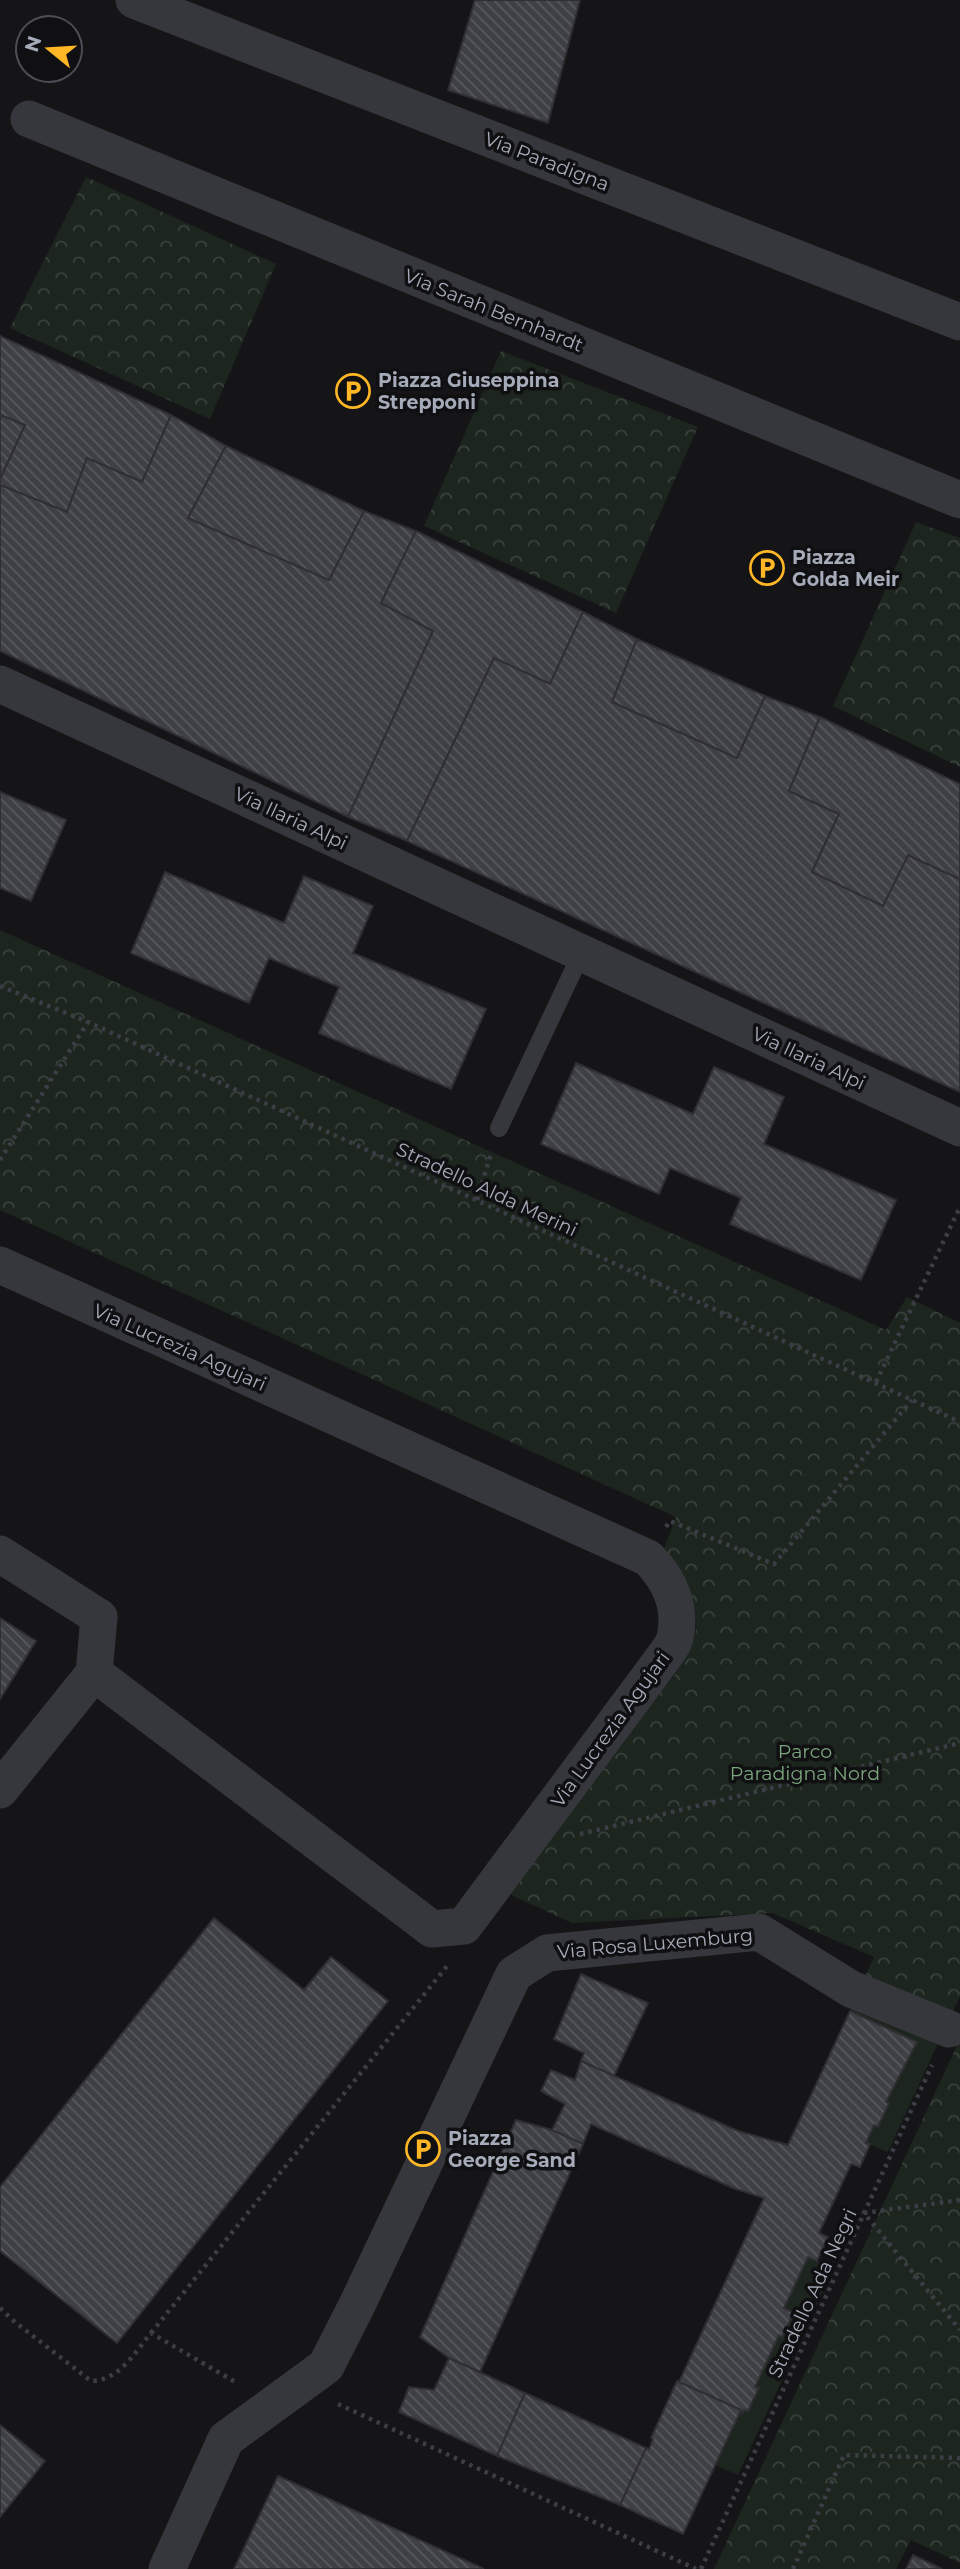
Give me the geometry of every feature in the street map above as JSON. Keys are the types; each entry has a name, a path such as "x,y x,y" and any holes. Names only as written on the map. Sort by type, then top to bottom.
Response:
{"street":[{"name":"Via Paradigna","path":"134,0 960,322"},
{"name":"Via Sarah Bernhardt","path":"29,119 960,500"},
{"name":"Via Ilaria Alpi","path":"0,684 960,1128"},
{"name":"Via Lucrezia Agujari","path":"0,1265 648,1558 663,1573 678,1618 674,1640 661,1661 464,1926 432,1929 94,1673"},
{"path":"0,1554 99,1616 94,1673 0,1790"},
{"name":"Via Rosa Luxemburg","path":"287,2395 326,2366 514,1974 547,1953 759,1931 851,1989 949,2029"},
{"path":"167,2569 226,2439 287,2395"}],"lane":[{"path":"499,1128 582,952"}],"path":[{"name":"Stradello Alda Merini","path":"0,986 88,1022 960,1422"},
{"path":"0,1160 88,1022"},
{"path":"477,1200 499,1128"},
{"path":"876,1382 960,1207"},
{"path":"648,1558 670,1521 774,1564 912,1400"},
{"name":"Stradello Ada Negri","path":"0,2308 91,2381 104,2381 120,2370 151,2333 194,2360 287,2395 699,2569 949,2029"},
{"path":"864,2213 960,2200"},
{"path":"864,2213 960,2330"},
{"path":"793,2569 844,2455 960,2459"}],"green space":[{"path":"86,177 276,264 210,419 10,328"},
{"path":"501,351 698,427 616,613 424,526"},
{"path":"916,522 960,538 960,767 833,706"},
{"name":"Parco Paradigna Nord","path":"0,930 886,1330 907,1297 960,1323 960,1996 949,2020 863,1981 874,1957 772,1913 572,1923 513,1896 502,1887 673,1677 693,1642 696,1626 691,1598 663,1551 676,1517 0,1210"},
{"path":"857,1995 940,2039 888,2152 866,2143 874,2125 879,2127 889,2104 886,2102 917,2042 850,2011"},
{"path":"960,2039 960,2563 911,2540 896,2569 714,2569"},
{"path":"808,2257 834,2268 738,2475 715,2465 740,2413 748,2411 758,2388 755,2387 779,2335 782,2336 793,2313 784,2308"}],"building":[{"path":"475,0 580,0 548,123 448,90"},
{"path":"0,336 171,415 142,482 87,458 67,512 0,485 0,479 25,425 0,415"},
{"path":"0,415 25,425 0,479"},
{"path":"171,415 226,446 188,518 329,580 364,511 416,531 381,603 433,631 348,817 0,651 0,485 67,512 87,458 142,482"},
{"path":"226,446 364,511 329,580 188,518"},
{"path":"416,531 583,612 550,684 494,658 407,841 348,817 433,631 381,603"},
{"path":"583,612 637,639 612,702 737,758 765,696 820,717 789,791 839,814 812,872 883,906 908,855 960,879 960,1092 407,841 494,658 550,684"},
{"path":"637,639 765,696 737,758 612,702"},
{"path":"820,717 960,784 960,879 908,855 883,906 812,872 839,814 789,791"},
{"path":"0,792 66,820 31,901 0,888"},
{"path":"165,872 284,923 304,876 373,906 353,953 486,1009 451,1089 319,1033 339,987 269,958 249,1003 131,953"},
{"path":"576,1063 693,1114 714,1067 784,1097 764,1144 896,1200 861,1280 730,1224 741,1198 670,1168 659,1194 541,1144"},
{"path":"0,1618 36,1641 0,1699"},
{"path":"214,1918 304,1990 331,1957 388,2001 117,2343 0,2251 0,2187"},
{"path":"581,1974 648,2003 614,2076 581,2061 584,2053 554,2039"},
{"path":"850,2011 917,2042 886,2102 889,2103 878,2127 874,2125 866,2143 870,2144 860,2167 851,2164 819,2233 828,2237 817,2261 808,2257 784,2308 794,2313 782,2337 779,2335 755,2387 759,2388 748,2411 744,2410 742,2413 741,2410 679,2382 764,2198 733,2188 591,2124 583,2144 552,2130 565,2104 541,2091 551,2070 575,2080 581,2061 738,2131 788,2145"},
{"path":"516,2120 552,2130 583,2144 480,2372 449,2358 420,2337"},
{"path":"449,2358 525,2393 497,2456 399,2412 409,2387 434,2390"},
{"path":"677,2381 741,2410 683,2534 620,2505 646,2448 649,2449 653,2439 651,2438"},
{"path":"525,2393 646,2448 620,2505 497,2456"},
{"path":"0,2425 45,2461 0,2517"},
{"path":"278,2476 484,2569 234,2569"},
{"path":"913,2555 942,2569 906,2569"}],"place":[{"name":"Piazza Giuseppina Strepponi","path":"353,391"},
{"name":"Piazza Golda Meir","path":"767,568"},
{"name":"Piazza George Sand","path":"423,2149"}]}
